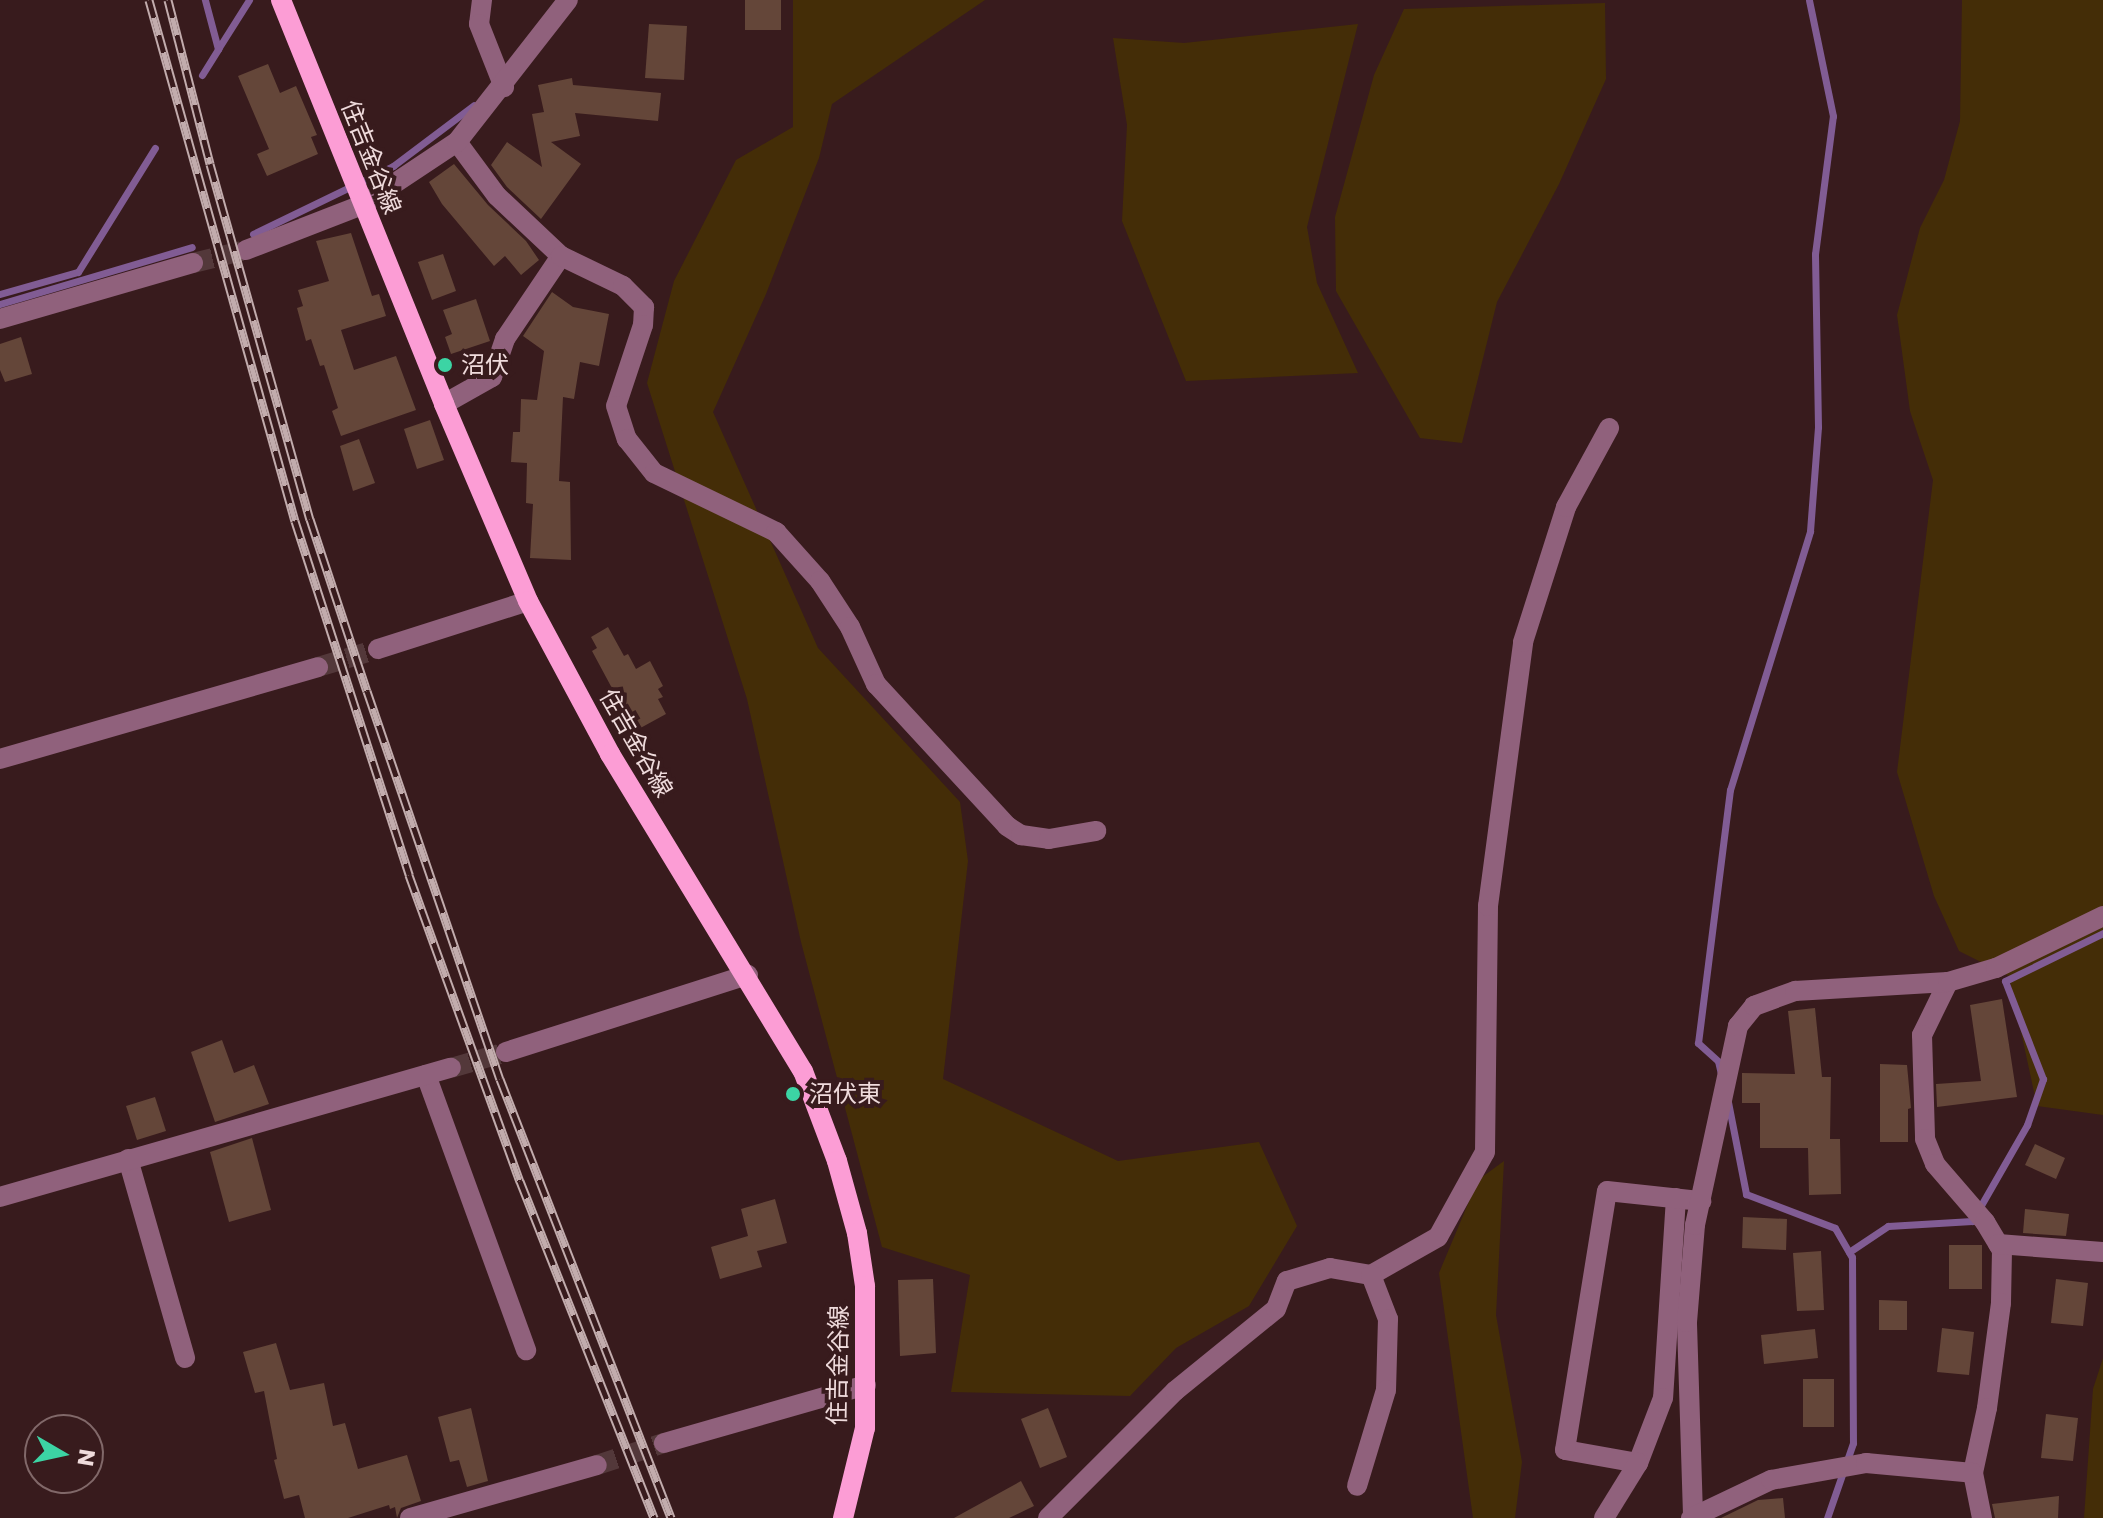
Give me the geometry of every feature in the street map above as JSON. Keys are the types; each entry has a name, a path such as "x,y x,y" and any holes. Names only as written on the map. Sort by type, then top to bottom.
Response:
{"main road":[{"name":"住吉金谷線","path":"281,0 362,205 528,601 610,754 748,975 803,1071 837,1161 857,1233 865,1286 865,1428 843,1518"}],"street":[{"path":"482,0 479,24 504,87"},
{"path":"246,250 362,205 457,142 504,87 568,0"},
{"path":"457,142 497,196 561,256 623,286 644,307 643,325 616,406 627,439 654,473 776,532 820,581 850,627 876,684 1007,826 1021,835 1049,839 1096,831"},
{"path":"444,404 492,377 505,339 561,256"},
{"path":"0,319 193,263"},
{"path":"1048,1518 1175,1391 1276,1309 1287,1281 1330,1268 1371,1275 1438,1237 1485,1152 1488,906 1523,642 1566,507 1609,428"},
{"path":"378,649 528,601"},
{"path":"0,759 318,667"},
{"path":"1973,1473 1862,1464 1771,1480 1692,1517 1687,1322 1701,1201 1738,1026 1754,1006 1795,991 1948,982 1996,968 2103,916"},
{"path":"506,1052 748,975"},
{"path":"1948,982 1922,1035 1925,1139 1935,1164 1985,1222 2002,1250 2001,1303 1987,1408 1973,1473 1982,1518"},
{"path":"0,1197 451,1068"},
{"path":"426,1075 526,1350"},
{"path":"128,1159 185,1358"},
{"path":"1638,1463 1565,1450 1607,1191 1701,1201"},
{"path":"1604,1518 1638,1463 1663,1398 1676,1198"},
{"path":"1998,1244 2103,1252"},
{"path":"1357,1486 1386,1390 1388,1319 1371,1275"},
{"path":"664,1443 866,1385"},
{"path":"410,1518 597,1465"}],"shaded area":[{"path":"793,0 985,0 832,104 819,158 766,294 713,412 818,648 960,802 968,861 943,1079 1118,1161 1259,1142 1297,1226 1249,1306 1176,1348 1130,1396 951,1392 970,1275 882,1247 801,942 747,699 647,383 674,281 736,160 793,127"},
{"path":"1962,0 2103,0 2103,1115 2037,1106 2009,976 1959,951 1934,896 1897,772 1933,480 1910,411 1897,315 1920,228 1944,180 1960,121"},
{"path":"1605,3 1606,79 1559,184 1497,302 1462,443 1420,438 1336,291 1335,217 1374,75 1404,9"},
{"path":"1358,24 1307,227 1317,283 1358,373 1186,381 1122,221 1127,125 1113,38 1184,43"},
{"path":"1504,1161 1496,1315 1522,1462 1515,1518 1473,1518 1439,1273 1478,1180"},
{"path":"2103,1358 2103,1518 2084,1518 2093,1389"}],"building":[{"path":"745,0 781,0 781,30 745,30"},
{"path":"649,24 687,26 684,80 645,78"},
{"path":"268,64 280,93 296,86 317,135 311,137 318,154 267,176 257,154 269,149 238,76"},
{"path":"572,78 573,85 661,93 658,121 575,113 580,136 551,142 581,164 541,219 507,187 491,165 507,142 542,167 532,114 544,112 538,85"},
{"path":"454,164 488,205 526,241 539,260 521,275 505,256 494,266 442,204 429,182"},
{"path":"351,233 372,296 379,294 386,316 341,330 354,370 396,356 416,410 341,436 332,411 338,408 324,365 320,366 311,339 306,341 297,308 303,306 298,290 329,281 316,241"},
{"path":"443,254 456,291 432,300 418,262"},
{"path":"552,292 573,307 609,314 599,366 580,362 574,399 563,397 559,481 570,482 571,560 530,558 533,504 526,503 527,463 511,462 513,432 520,432 521,399 537,400 544,351 523,336"},
{"path":"476,299 490,341 451,354 445,337 452,334 443,310"},
{"path":"21,337 32,374 5,382 0,370 0,344"},
{"path":"430,420 444,460 417,469 404,429"},
{"path":"359,439 375,483 353,491 340,446"},
{"path":"608,627 624,656 628,654 636,669 650,661 663,686 658,689 663,697 658,699 666,714 635,731 592,651 597,648 591,637"},
{"path":"2002,999 2017,1097 1937,1107 1936,1084 1981,1081 1970,1005"},
{"path":"1815,1008 1822,1077 1831,1077 1830,1139 1840,1139 1841,1194 1809,1195 1808,1148 1760,1148 1760,1103 1742,1103 1742,1073 1795,1074 1788,1011"},
{"path":"222,1040 234,1073 254,1065 269,1104 215,1122 191,1052"},
{"path":"1880,1064 1907,1065 1911,1108 1908,1109 1908,1142 1880,1142"},
{"path":"155,1097 166,1131 137,1140 126,1106"},
{"path":"252,1138 271,1210 229,1222 210,1152"},
{"path":"2035,1144 2065,1158 2056,1179 2025,1165"},
{"path":"775,1199 787,1243 757,1251 762,1267 720,1279 711,1247 748,1236 741,1209"},
{"path":"2025,1209 2069,1214 2066,1236 2023,1233"},
{"path":"1743,1217 1787,1219 1786,1250 1742,1248"},
{"path":"1949,1245 1982,1245 1982,1289 1949,1289"},
{"path":"1821,1251 1824,1310 1797,1311 1793,1253"},
{"path":"933,1279 936,1353 900,1356 898,1280"},
{"path":"2056,1279 2088,1283 2083,1326 2051,1323"},
{"path":"1879,1300 1907,1301 1907,1330 1879,1330"},
{"path":"1942,1328 1974,1332 1969,1375 1937,1372"},
{"path":"1815,1329 1818,1358 1764,1364 1761,1335"},
{"path":"276,1343 290,1390 324,1383 333,1426 345,1423 358,1469 407,1455 421,1501 401,1508 397,1518 395,1507 390,1509 389,1505 348,1518 305,1518 299,1495 284,1499 274,1460 277,1459 264,1391 255,1393 243,1352"},
{"path":"1803,1379 1834,1379 1834,1427 1803,1427"},
{"path":"471,1408 488,1481 467,1487 459,1460 450,1462 438,1417"},
{"path":"1048,1408 1067,1457 1040,1468 1021,1419"},
{"path":"2046,1414 2078,1418 2073,1461 2041,1458"},
{"path":"1021,1481 1034,1506 1009,1518 954,1518"},
{"path":"2059,1496 2058,1518 1995,1518 1992,1504"},
{"path":"1783,1498 1785,1518 1721,1518 1758,1500"}],"waterway":[{"path":"202,75 218,49 205,0"},
{"path":"218,49 249,0"},
{"path":"1721,1074 1718,1061 1698,1043 1730,790 1810,531 1818,427 1815,254 1833,116 1809,0"},
{"path":"253,234 393,166 474,105"},
{"path":"0,294 78,272 155,148"},
{"path":"0,304 192,247"},
{"path":"1849,1252 1888,1226 1972,1221 2027,1125 2043,1079 2005,981 2103,933"},
{"path":"1728,1102 1746,1194 1835,1228 1852,1257 1853,1443 1827,1518"}],"tunnel":[{"path":"193,263 246,250"},
{"path":"318,667 378,649"},
{"path":"451,1068 506,1052"},
{"path":"597,1465 664,1443"}],"railway":[{"path":"149,0 295,521 409,875 520,1181 654,1518"},
{"path":"168,0 210,164 310,519 500,1079 671,1518"}],"place":[{"name":"沼伏","path":"445,365"},
{"name":"沼伏東","path":"793,1094"}]}
